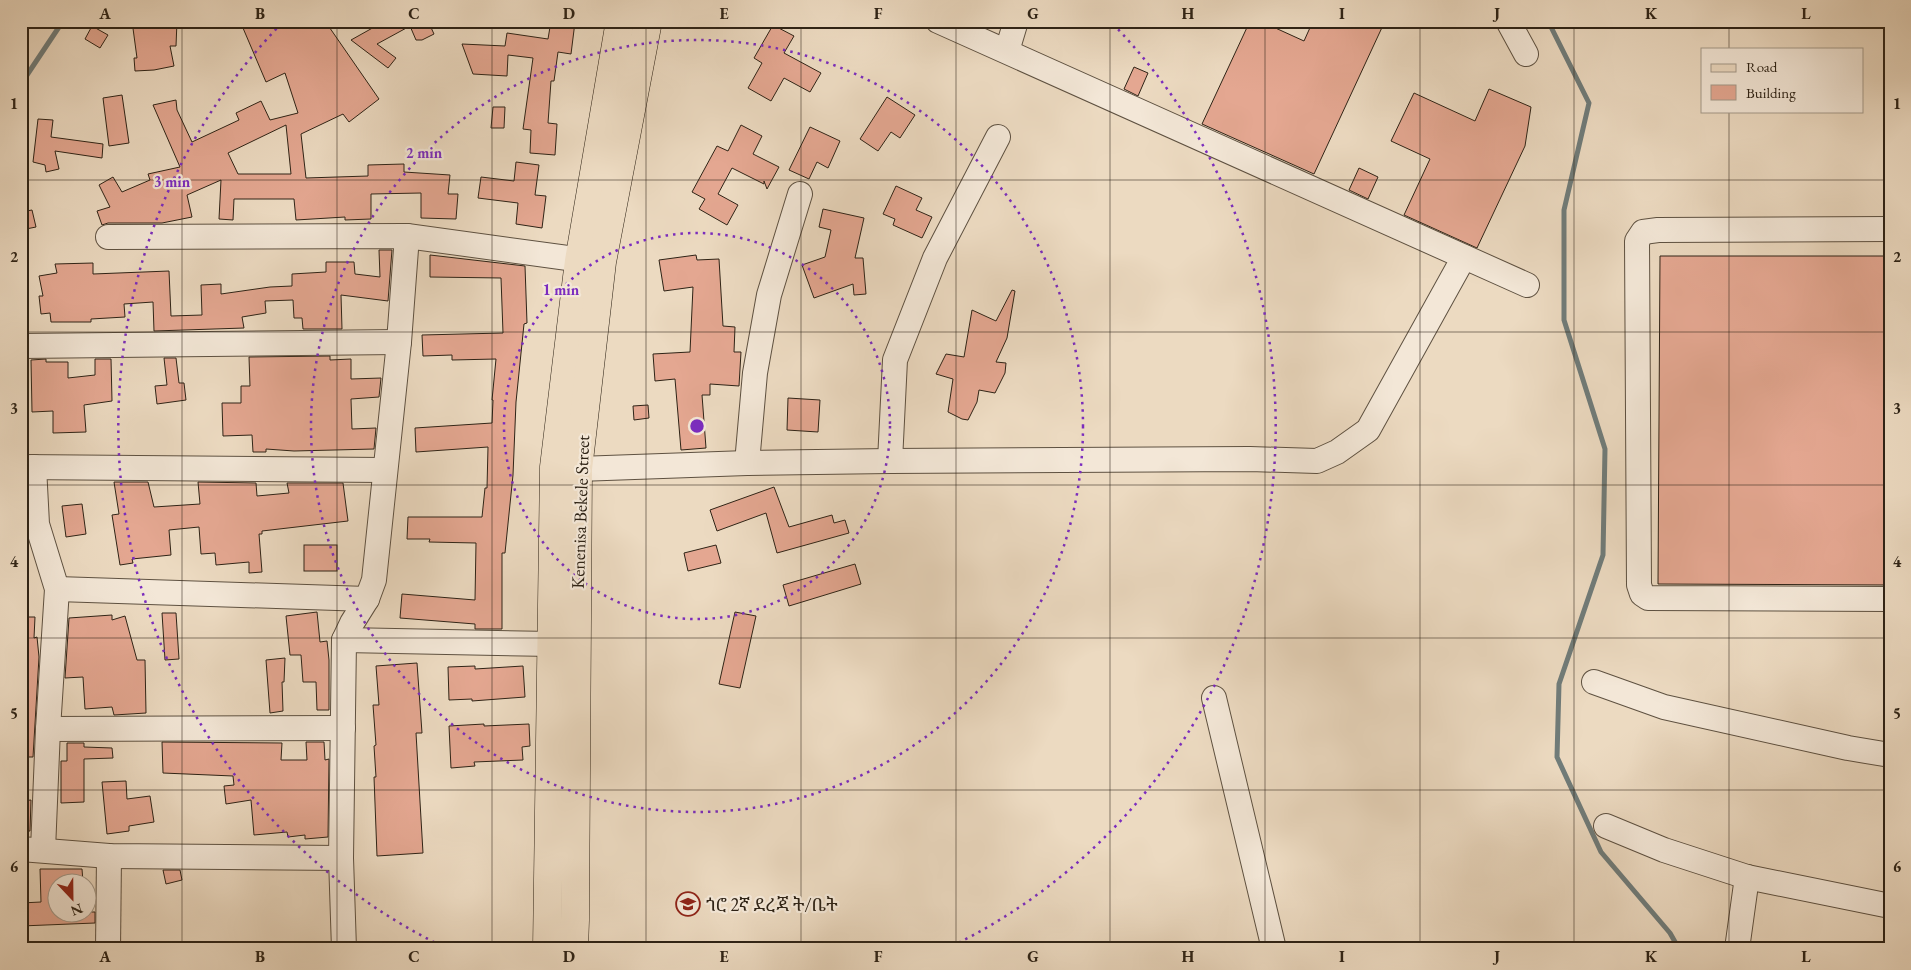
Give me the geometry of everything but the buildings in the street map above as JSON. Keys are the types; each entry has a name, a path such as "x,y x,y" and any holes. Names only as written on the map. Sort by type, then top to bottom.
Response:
{"main road":[{"name":"Kenenisa Bekele Street","path":"574,949 578,469 591,261 620,21"},
{"name":"Kenenisa Bekele Street","path":"547,949 554,467 591,261 648,21"}],"street":[{"path":"938,21 1527,285"},
{"path":"1007,51 1016,21"},
{"path":"1508,21 1526,54"},
{"path":"890,461 895,360 935,258 998,137"},
{"path":"747,463 755,373 770,295 800,194"},
{"path":"1890,229 1658,230 1643,232 1637,241 1638,585 1642,594 1648,598 1890,599"},
{"path":"344,949 341,858 344,640 352,623 368,599 374,580 384,470 399,342 407,236"},
{"path":"108,237 407,236 591,261"},
{"path":"578,469 747,463 890,461 1250,459 1317,461 1337,452 1368,430 1464,257"},
{"path":"21,346 399,342"},
{"path":"341,858 109,856 32,850 48,729 57,589 37,524 28,467 384,470"},
{"path":"57,589 368,599"},
{"path":"344,640 552,644"},
{"path":"1594,682 1664,707 1848,748 1890,755"},
{"path":"1214,698 1274,949"},
{"path":"48,729 344,728"},
{"path":"1606,826 1664,850 1747,877 1890,906"},
{"path":"108,949 109,856"},
{"path":"1737,949 1747,877"}],"waterway":[{"path":"21,84 63,21"},
{"path":"1548,21 1589,103 1564,210 1564,320 1605,449 1603,555 1559,684 1557,757 1601,852 1670,933 1679,949"}],"place":[{"name":"ጎሮ 2ኛ ደረጃ ት/ቤት","path":"688,904"}]}
